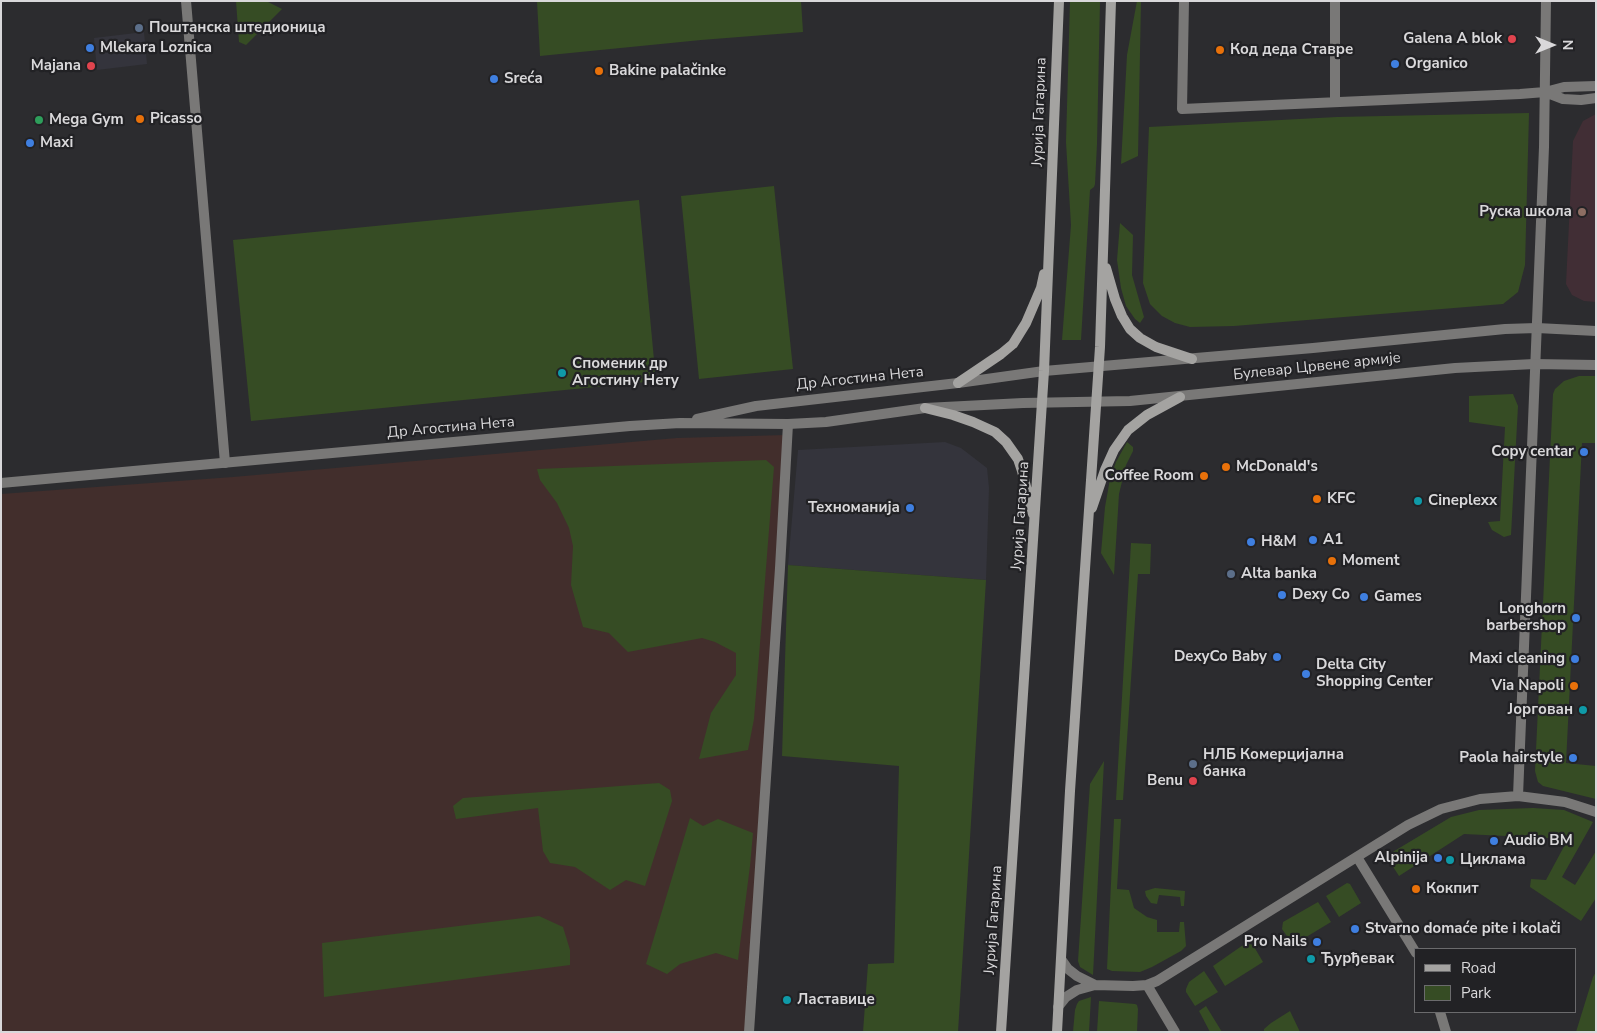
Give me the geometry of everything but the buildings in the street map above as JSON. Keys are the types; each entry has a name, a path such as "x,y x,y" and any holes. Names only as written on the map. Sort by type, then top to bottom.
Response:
{"main road":[{"name":"Јурија Гагарина","path":"1001,1032 1036,523 1050,254 1058,1"},
{"path":"1057,1032 1070,791 1104,253 1111,1"},
{"path":"1104,253 1107,272 1115,299 1130,329 1140,338 1156,347 1192,359"},
{"path":"958,383 1001,354 1018,338 1041,288 1050,254"},
{"path":"1087,523 1105,470 1121,440 1135,424 1180,397"},
{"path":"925,408 973,422 995,432 1006,442 1018,459 1036,523"}],"street":[{"path":"186,1 225,463"},
{"path":"1184,1 1182,109 1545,92 1564,87 1596,86"},
{"path":"1335,1 1335,102"},
{"path":"1518,796 1534,364 1537,328 1545,92 1546,1"},
{"path":"1545,92 1563,99 1581,100 1596,98"},
{"name":"Булевар Црвене армије","path":"1044,371 1505,329 1537,328 1596,331"},
{"name":"Булевар Црвене армије","path":"1042,403 1095,403 1180,397 1414,372 1534,364 1596,364"},
{"name":"Др Агостина Нета","path":"680,423 756,406 958,383 1044,371"},
{"name":"Др Агостина Нета","path":"1,483 680,423 788,424 826,422 925,408 1042,403"},
{"path":"749,1032 788,424"},
{"path":"1058,1007 1066,997 1077,990 1094,985 1147,985 1166,976 1408,825 1441,809 1480,799 1518,796 1565,802 1596,812"},
{"path":"1357,857 1414,950"},
{"path":"1061,959 1068,969 1094,985"},
{"path":"1147,985 1175,1032"},
{"path":"1440,1013 1446,1032"}],"shaded area":[{"path":"144,32 147,64 97,70 94,38"},
{"name":"Руска школа","path":"1596,114 1596,302 1584,301 1572,295 1566,284 1573,141 1583,121"},
{"path":"786,435 750,1032 1,1032 1,494 233,477 677,438"},
{"path":"945,442 961,448 987,468 989,488 986,580 788,565 798,450"}],"green space":[{"path":"236,1 266,1 282,9 246,45 239,42"},
{"path":"537,1 801,1 803,32 540,56"},
{"path":"1070,1 1100,1 1095,184 1090,190 1081,340 1062,340 1071,225 1066,142"},
{"path":"1137,1 1141,1 1138,156 1121,164 1127,55"},
{"path":"1529,113 1525,265 1518,292 1503,304 1234,326 1190,327 1175,323 1162,316 1150,304 1143,283 1149,127 1337,117"},
{"path":"774,186 793,369 699,379 681,196"},
{"path":"639,200 656,381 251,421 233,240"},
{"path":"1120,223 1133,235 1132,275 1144,317 1140,323 1126,306 1121,288 1117,260"},
{"path":"1579,376 1596,376 1596,443 1582,443 1566,763 1596,766 1596,799 1543,786 1538,782 1535,771 1553,394 1555,389 1564,381"},
{"path":"1513,394 1518,406 1511,535 1504,537 1492,530 1488,522 1500,521 1505,427 1469,422 1469,396"},
{"path":"1127,442 1133,447 1133,451 1126,465 1119,494 1114,575 1101,553 1105,507 1110,479 1116,462"},
{"path":"766,460 774,467 754,719 748,750 699,759 711,713 736,675 736,653 715,642 702,638 628,652 609,633 583,627 571,585 573,546 569,528 557,503 540,480 537,469"},
{"path":"1131,543 1151,544 1150,574 1138,574 1123,800 1116,800"},
{"path":"788,565 986,580 958,1032 863,1032 868,964 894,963 899,766 782,756"},
{"path":"1104,761 1093,975 1080,967 1078,961 1090,784"},
{"path":"659,783 670,790 672,801 645,886 626,880 610,890 575,867 550,863 543,851 538,808 456,819 453,806 463,798"},
{"path":"1533,808 1564,810 1593,822 1562,877 1575,885 1596,851 1596,898 1581,921 1530,887 1531,879 1546,880 1568,839 1464,834 1399,876 1386,856 1451,817 1479,810"},
{"path":"690,818 703,826 718,819 753,833 738,960 716,953 680,964 667,974 646,964"},
{"path":"1114,819 1121,819 1117,889 1129,890 1134,908 1147,917 1157,920 1157,932 1179,932 1180,922 1184,922 1186,946 1181,951 1140,972 1112,971 1107,969"},
{"path":"1347,883 1350,884 1361,903 1339,917 1326,896"},
{"path":"1155,888 1185,891 1184,906 1181,906 1180,897 1159,895 1157,904 1151,903 1145,891"},
{"path":"1318,902 1331,922 1293,945 1282,929 1283,922"},
{"path":"539,916 563,927 570,950 570,965 324,997 322,943"},
{"path":"1246,943 1253,945 1263,962 1225,986 1213,966"},
{"path":"1204,971 1218,992 1195,1006 1186,989 1189,982"},
{"path":"1596,972 1596,1032 1576,1032 1593,977"},
{"path":"1091,997 1089,1032 1073,1032 1077,1004 1079,1001"},
{"path":"1099,1001 1137,1005 1137,1032 1097,1032"},
{"path":"1206,1006 1222,1032 1210,1032 1199,1011"},
{"path":"1290,1011 1300,1032 1264,1032 1264,1029 1271,1023"}],"place":[{"name":"Поштанска штедионица","path":"139,28"},
{"name":"Galena A blok","path":"1512,39"},
{"name":"Mlekara Loznica","path":"90,48"},
{"name":"Код деда Ставре","path":"1220,50"},
{"name":"Organico","path":"1395,64"},
{"name":"Majana","path":"91,66"},
{"name":"Bakine palačinke","path":"599,71"},
{"name":"Sreća","path":"494,79"},
{"name":"Picasso","path":"140,119"},
{"name":"Mega Gym","path":"39,120"},
{"name":"Maxi","path":"30,143"},
{"name":"Руска школа","path":"1582,212"},
{"name":"Споменик др Агостину Нету","path":"562,373"},
{"name":"Copy centar","path":"1584,452"},
{"name":"McDonald's","path":"1226,467"},
{"name":"Coffee Room","path":"1204,476"},
{"name":"KFC","path":"1317,499"},
{"name":"Cineplexx","path":"1418,501"},
{"name":"Техноманија","path":"910,508"},
{"name":"A1","path":"1313,540"},
{"name":"H&M","path":"1251,542"},
{"name":"Moment","path":"1332,561"},
{"name":"Alta banka","path":"1231,574"},
{"name":"Dexy Co","path":"1282,595"},
{"name":"Games","path":"1364,597"},
{"name":"Longhorn barbershop","path":"1576,618"},
{"name":"DexyCo Baby","path":"1277,657"},
{"name":"Maxi cleaning","path":"1575,659"},
{"name":"Delta City Shopping Center","path":"1306,674"},
{"name":"Via Napoli","path":"1574,686"},
{"name":"Јоргован","path":"1583,710"},
{"name":"Paola hairstyle","path":"1573,758"},
{"name":"НЛБ Комерцијална банка","path":"1193,764"},
{"name":"Benu","path":"1193,781"},
{"name":"Audio BM","path":"1494,841"},
{"name":"Alpinija","path":"1438,858"},
{"name":"Циклама","path":"1450,860"},
{"name":"Кокпит","path":"1416,889"},
{"name":"Stvarno domaće pite i kolači","path":"1355,929"},
{"name":"Pro Nails","path":"1317,942"},
{"name":"Ђурђевак","path":"1311,959"},
{"name":"Ластавице","path":"787,1000"}]}
